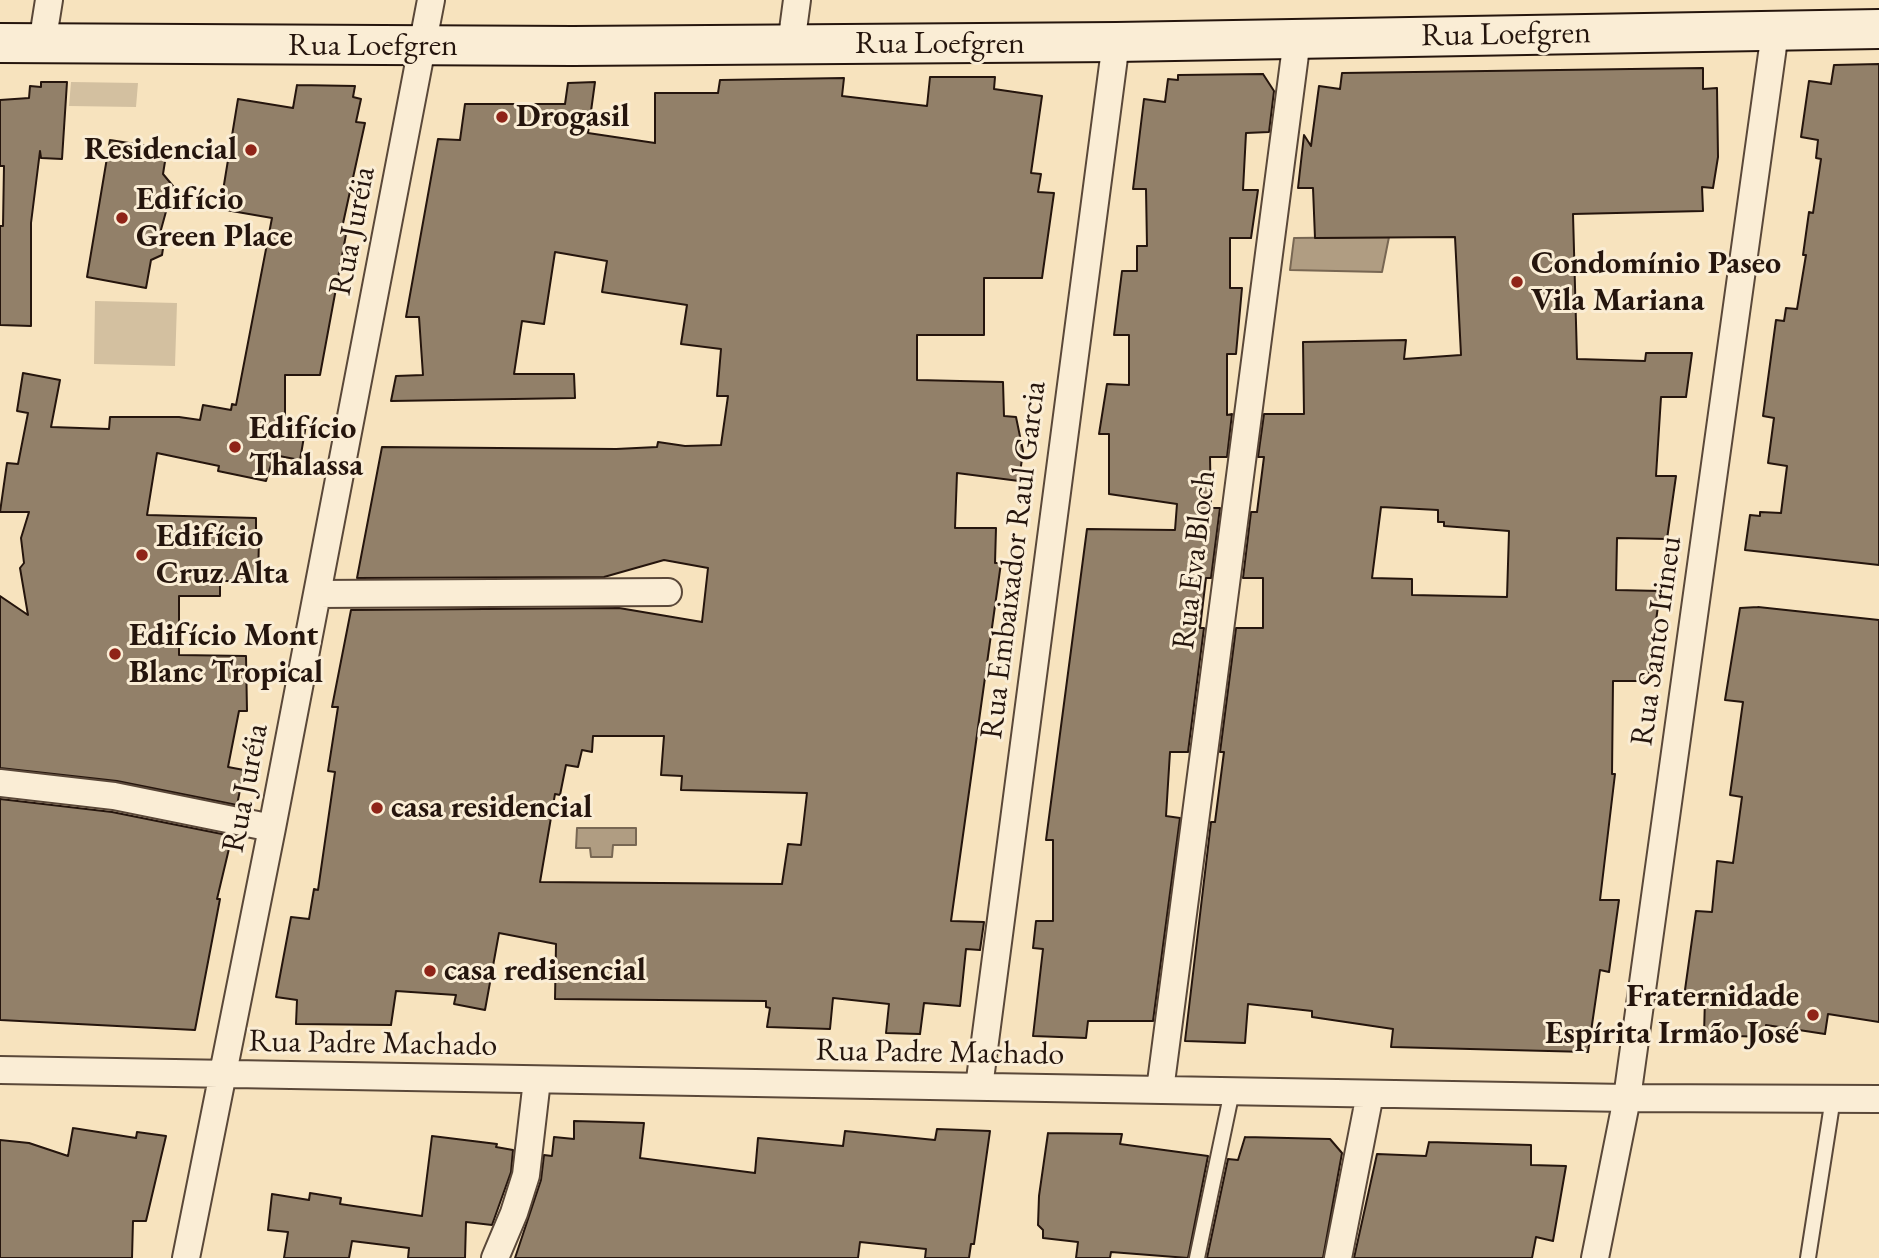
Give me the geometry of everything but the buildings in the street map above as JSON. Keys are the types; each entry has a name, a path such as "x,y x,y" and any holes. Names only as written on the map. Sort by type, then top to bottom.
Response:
{"main road":[{"name":"Rua Loefgren","path":"0,43 791,45 1879,29"}],"street":[{"path":"42,44 49,0"},
{"name":"Rua Juréia","path":"186,1258 272,828 431,0"},
{"path":"791,45 797,0"},
{"name":"Rua Santo Irineu","path":"1595,1258 1627,1098 1775,32"},
{"name":"Rua Eva Bloch","path":"1160,1090 1297,39"},
{"name":"Rua Embaixador Raul Garcia","path":"979,1087 1116,42"},
{"path":"317,593 668,592"},
{"path":"0,783 114,796 272,828"},
{"name":"Rua Padre Machado","path":"0,1070 1627,1098 1879,1099"},
{"path":"495,1258 526,1175 537,1080"},
{"path":"1338,1258 1370,1094"}],"lane":[{"path":"1197,1258 1232,1091"},
{"path":"1808,1258 1833,1098"}],"shaded area":[{"path":"71,82 138,83 136,107 69,106"},
{"path":"1389,237 1382,272 1290,270 1294,238"},
{"path":"95,301 177,303 175,366 94,364"},
{"path":"577,828 636,828 636,845 613,845 612,857 591,857 590,848 576,848"}],"place":[{"name":"Drogasil","path":"502,117"},
{"name":"Residencial","path":"251,150"},
{"name":"Edifício Green Place","path":"122,218"},
{"name":"Condomínio Paseo Vila Mariana","path":"1517,282"},
{"name":"Edifício Thalassa","path":"235,447"},
{"name":"Edifício Cruz Alta","path":"142,555"},
{"name":"Edifício Mont Blanc Tropical","path":"115,654"},
{"name":"casa residencial","path":"377,808"},
{"name":"casa redisencial","path":"430,971"},
{"name":"Fraternidade Espírita Irmão José","path":"1813,1015"}]}
